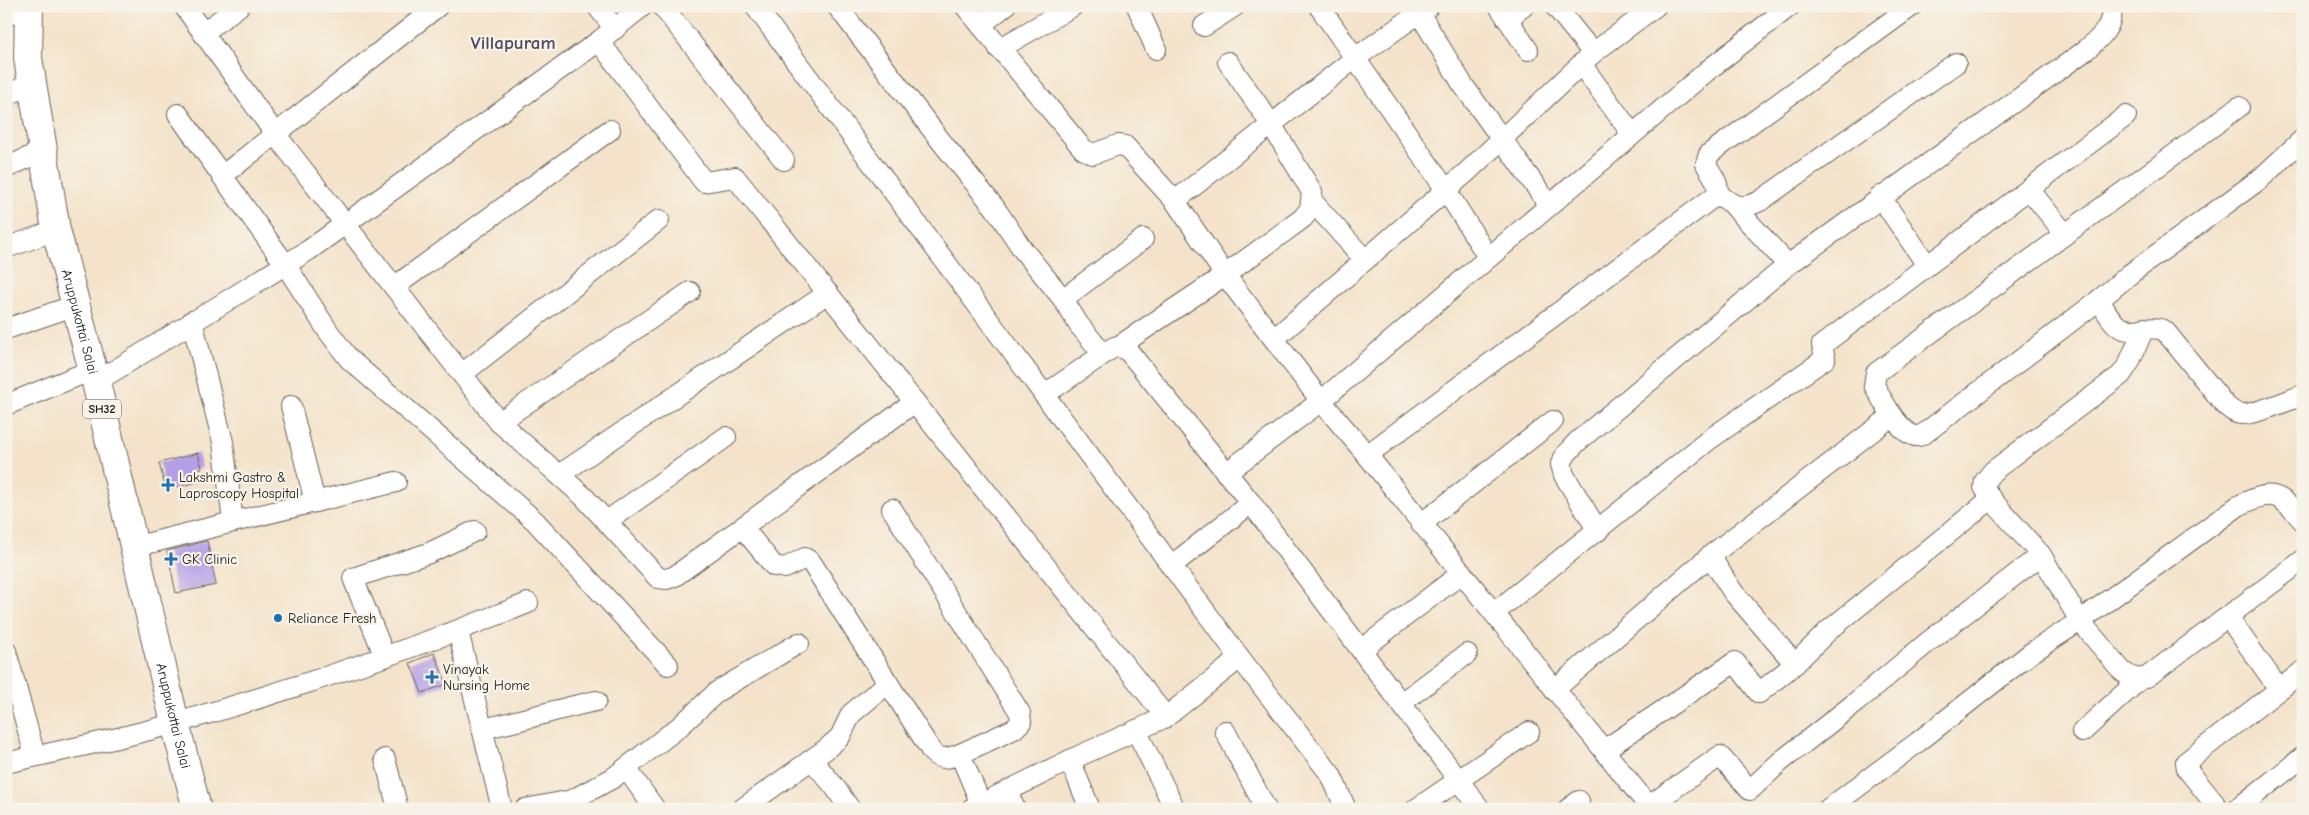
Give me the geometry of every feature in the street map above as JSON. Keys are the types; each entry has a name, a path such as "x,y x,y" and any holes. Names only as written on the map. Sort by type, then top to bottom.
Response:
{"main road":[{"name":"Aruppukottai Salai","path":"28,6 28,58 56,230 94,376 175,723 197,809"}],"street":[{"path":"6,16 28,6"},
{"path":"184,6 276,135 499,422 607,520 651,573 658,578 667,579 675,576 915,402"},
{"path":"203,33 239,6"},
{"path":"222,176 438,6"},
{"path":"597,6 607,35 704,182 736,177 1166,717"},
{"path":"6,405 94,376 192,321 285,264 344,224 607,35 642,6"},
{"path":"662,6 784,160"},
{"path":"756,6 1171,566 1331,775 1346,809"},
{"path":"838,6 944,145 995,208 1023,250 1063,299 1079,325 1111,350 1129,352 1251,503 1480,809"},
{"path":"965,6 1083,149 1093,154 1118,145 1126,146 1175,201 1225,275 1322,401 1650,808 1720,756 1750,790 1780,762 1928,642 2042,555"},
{"path":"981,25 1005,6"},
{"path":"999,49 1073,6"},
{"path":"1136,6 1156,49"},
{"path":"1204,26 1235,6"},
{"path":"1319,6 1446,190 1488,257"},
{"path":"1524,6 1503,12 1528,50"},
{"path":"1555,6 1632,134"},
{"path":"1274,339 1446,190 1587,58 1656,6"},
{"path":"1226,473 1322,401 1632,134 1707,71 1790,6"},
{"path":"1717,193 1717,184 1706,164 1709,154 1912,6"},
{"path":"1598,531 1564,475 1561,464 1566,454 1788,265 1880,196 2082,53 2100,38 2109,26 2113,16 2112,6"},
{"path":"1175,201 1420,9 1463,85 1549,205"},
{"path":"1044,394 1225,275 1303,218 1310,209 1312,192 1271,124 1228,62"},
{"path":"1734,206 1743,207 1760,201 1956,63"},
{"path":"6,96 33,82"},
{"path":"2239,107 1876,373 1874,385 1892,416 1910,435 1919,436 2099,300 2130,274 2260,179 2303,139"},
{"path":"178,114 285,264 328,331 349,359 535,521 668,665"},
{"path":"1494,613 1710,439 1825,359 1822,344 2126,116"},
{"path":"394,287 610,130"},
{"path":"6,168 44,150"},
{"path":"2029,189 2065,234"},
{"path":"1717,193 1734,206 1788,265"},
{"path":"1367,455 1717,193"},
{"path":"1880,196 1928,265"},
{"path":"1312,201 1365,260"},
{"path":"462,374 659,220"},
{"path":"6,248 56,230"},
{"path":"1063,299 1143,239"},
{"path":"499,422 690,292"},
{"path":"559,475 828,293"},
{"path":"2099,300 2120,327 2131,330 2158,328 2164,331 2225,405 2234,412 2243,414 2256,412 2303,395"},
{"path":"6,329 76,304"},
{"path":"192,321 223,442 233,522"},
{"path":"2139,680 2129,677 2122,671 2080,620 2042,555 1991,498 1984,487 1987,476 2121,375 2129,363 2144,328"},
{"path":"291,406 315,502"},
{"path":"1554,690 1710,556 1892,416"},
{"path":"1422,524 1553,422"},
{"path":"607,520 726,437"},
{"path":"134,547 396,482"},
{"path":"1828,809 1918,742 2031,653 2238,506 2264,495 2278,496 2287,501 2303,521"},
{"path":"1604,750 1735,662 1758,693 1795,664 1828,631 1991,498"},
{"path":"1171,566 1251,503"},
{"path":"743,528 774,566 785,568 805,558 811,562 936,757 950,758 1014,729 1021,722 1020,713 892,509"},
{"path":"385,657 353,578 428,553 475,531"},
{"path":"1710,556 1733,592 1795,664"},
{"path":"2082,732 2139,680 2148,677 2303,560"},
{"path":"1361,650 1462,574"},
{"path":"6,764 175,723 385,657 528,604"},
{"path":"2228,617 2279,689"},
{"path":"458,631 502,809"},
{"path":"525,809 572,800 613,778 679,727 718,691 800,643"},
{"path":"6,651 35,756"},
{"path":"1401,703 1467,654"},
{"path":"960,754 976,806 1011,800 1070,760 1166,717 1240,658"},
{"path":"2219,809 2187,769 2186,762 2303,671"},
{"path":"742,809 840,738 851,714 888,683"},
{"path":"482,729 596,701"},
{"path":"1136,730 1175,809"},
{"path":"1225,731 1266,809"},
{"path":"1416,809 1529,732"},
{"path":"2237,809 2303,758"},
{"path":"385,759 398,809"},
{"path":"812,760 850,809"},
{"path":"1070,760 1090,809"},
{"path":"626,768 655,809"}],"building":[{"path":"198,453 202,468 191,471 194,483 166,490 159,463"},
{"path":"207,541 216,585 176,593 167,551"},
{"path":"434,653 447,684 422,693 410,663"}],"place":[{"name":"Lakshmi Gastro & Laproscopy Hospital","path":"168,485"},
{"name":"GK Clinic","path":"171,559"},
{"name":"Reliance Fresh","path":"278,618"},
{"name":"Vinayak Nursing Home","path":"432,677"}],"district":[{"name":"Villapuram","path":"513,43"}]}
